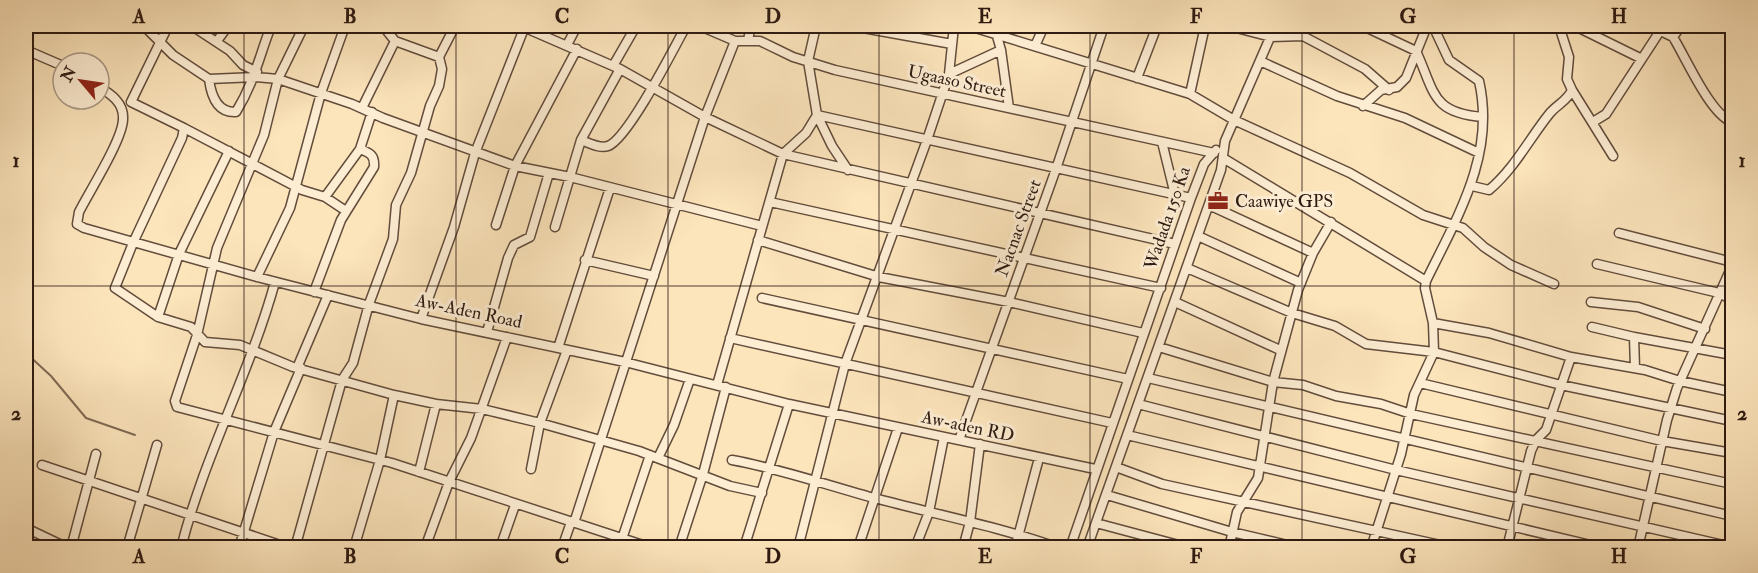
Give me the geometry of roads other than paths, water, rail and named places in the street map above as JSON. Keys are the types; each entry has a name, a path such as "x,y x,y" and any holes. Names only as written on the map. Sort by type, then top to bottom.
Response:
{"street":[{"path":"144,26 158,42 209,79 214,101 230,113 236,112 256,74 257,61 272,26"},
{"path":"168,26 158,42 131,102 296,186 326,197 346,211"},
{"path":"192,26 217,41 256,74"},
{"path":"217,41 228,26"},
{"path":"304,26 278,79 264,135 230,212 197,335 175,401 177,407 380,460 573,522 621,543 652,548"},
{"path":"257,277 290,208 321,93 345,26"},
{"path":"383,26 395,41 439,57"},
{"path":"295,548 342,380 353,363 369,304 393,239 396,205 411,173 421,133 439,86 442,69 439,57 455,26"},
{"path":"421,319 454,227 475,153 523,26 617,67 705,117 783,154 1174,244"},
{"path":"567,45 577,26"},
{"path":"555,227 581,140 636,26"},
{"path":"581,140 601,147 609,146 618,140 653,87 686,26"},
{"path":"562,548 602,441 625,362 705,117 735,41 700,26"},
{"path":"748,39 751,26"},
{"path":"816,26 808,61 817,115 832,146 848,170"},
{"path":"852,26 952,44"},
{"path":"798,548 835,414 845,364 879,277 949,74 954,26"},
{"path":"969,26 994,29 1035,46 1092,65 1190,94 1234,120 1350,173 1423,215 1473,234 1484,247 1511,265 1554,284"},
{"path":"1035,46 1044,26"},
{"name":"Nacnac Street","path":"959,440 1041,214 1104,26"},
{"path":"1137,78 1157,26"},
{"path":"1190,94 1205,26"},
{"path":"1229,26 1271,38 1303,36 1365,69 1389,90"},
{"path":"1225,141 1275,26"},
{"path":"1363,26 1416,51 1434,94 1442,104 1452,111 1483,117"},
{"path":"1363,106 1381,90 1397,87 1406,78 1427,26"},
{"path":"1371,548 1420,383 1434,352 1433,323 1425,288 1426,281 1472,186 1484,139 1479,81 1449,60 1433,26"},
{"path":"1559,26 1569,57 1568,79 1572,90 1613,156"},
{"path":"1575,26 1640,58"},
{"path":"1650,26 1673,37 1713,106 1726,120 1732,122"},
{"path":"1673,37 1681,26"},
{"path":"994,29 1001,50 1009,108"},
{"path":"1593,122 1606,114 1640,58 1660,31"},
{"name":"Ugaaso Street","path":"735,41 748,39 760,41 808,61 942,94 1214,153"},
{"path":"363,108 395,41"},
{"path":"496,225 515,166 577,49"},
{"path":"26,50 51,61"},
{"path":"949,74 1001,50"},
{"path":"1260,61 1363,106 1405,118 1479,153"},
{"path":"209,79 256,74 278,79 363,108 421,133 515,166 570,177 762,226"},
{"path":"1472,186 1489,190 1505,176 1545,119 1570,96 1572,90"},
{"name":"Aw-Aden Road","path":"111,97 119,103 123,119 113,147 79,212 77,224 133,243 421,319 625,362 835,414"},
{"path":"326,197 360,149 372,112"},
{"path":"817,115 902,132 927,140 1191,198"},
{"path":"679,548 703,474 730,338 783,154 806,133 817,115"},
{"path":"184,128 182,138 133,243 115,288 158,317 191,327 205,342 232,343 299,368 394,395 436,404 482,409 540,423 654,457 730,486 762,494"},
{"name":"Wadada 150 Ka","path":"1070,548 1095,469 1191,198 1204,164 1225,141"},
{"name":"Wadada 150 Ka","path":"1089,547 1209,205 1223,158 1225,141"},
{"path":"1162,142 1174,195"},
{"path":"314,292 346,211 374,167 371,154 360,149"},
{"path":"158,317 179,254 229,151"},
{"path":"1223,158 1426,281"},
{"path":"487,332 508,258 514,245 530,237 549,173"},
{"path":"531,469 540,423 585,260 610,188"},
{"path":"770,202 1161,288"},
{"path":"1209,205 1312,253"},
{"path":"1229,548 1242,500 1258,478 1273,382 1300,284 1312,253 1331,222"},
{"path":"1619,232 1732,264 1680,381 1670,409 1638,548"},
{"path":"1198,236 1300,284"},
{"path":"758,240 879,277 1009,302 1143,333"},
{"path":"585,260 654,276"},
{"path":"1597,264 1719,293 1732,300"},
{"path":"1187,268 1292,313 1335,326 1366,344 1434,352 1561,384 1732,421"},
{"path":"181,548 189,514 224,418 253,350 275,282"},
{"path":"239,548 274,432 298,379 299,368 328,295"},
{"path":"762,298 1128,378"},
{"path":"1175,302 1280,350"},
{"path":"1591,302 1638,307 1705,329"},
{"path":"1433,323 1489,333 1571,357 1635,368 1680,381 1732,392"},
{"path":"1592,327 1732,355"},
{"path":"428,547 449,482 482,409 507,337"},
{"path":"1634,337 1635,368"},
{"path":"730,338 1112,423"},
{"path":"1159,347 1273,382 1303,385 1336,396 1381,404 1411,414 1732,484"},
{"path":"1508,548 1527,467 1536,441 1546,430 1571,357"},
{"path":"1148,378 1732,516"},
{"path":"621,543 654,457 690,379"},
{"path":"1420,383 1662,441 1732,453"},
{"path":"354,548 380,460 394,395"},
{"path":"419,472 436,404"},
{"path":"744,548 789,404"},
{"path":"1138,404 1396,470 1732,547"},
{"name":"Aw-aden RD","path":"835,414 1095,469"},
{"path":"858,548 898,428"},
{"path":"1127,435 1603,548"},
{"path":"915,548 929,512 944,437"},
{"path":"963,548 970,522 980,444"},
{"path":"127,548 157,445"},
{"path":"26,528 69,548 96,454"},
{"path":"1015,548 1039,458"},
{"path":"732,460 771,467 876,498 1020,534 1059,548"},
{"path":"42,465 289,548"},
{"path":"1116,467 1162,484 1454,548"},
{"path":"1107,495 1232,532 1300,548"},
{"path":"500,548 515,505"},
{"path":"1096,523 1190,548"}],"waterway":[{"path":"26,353 51,376 86,418 135,435"}],"place":[{"name":"Caawiye GPS","path":"1218,201"}]}
